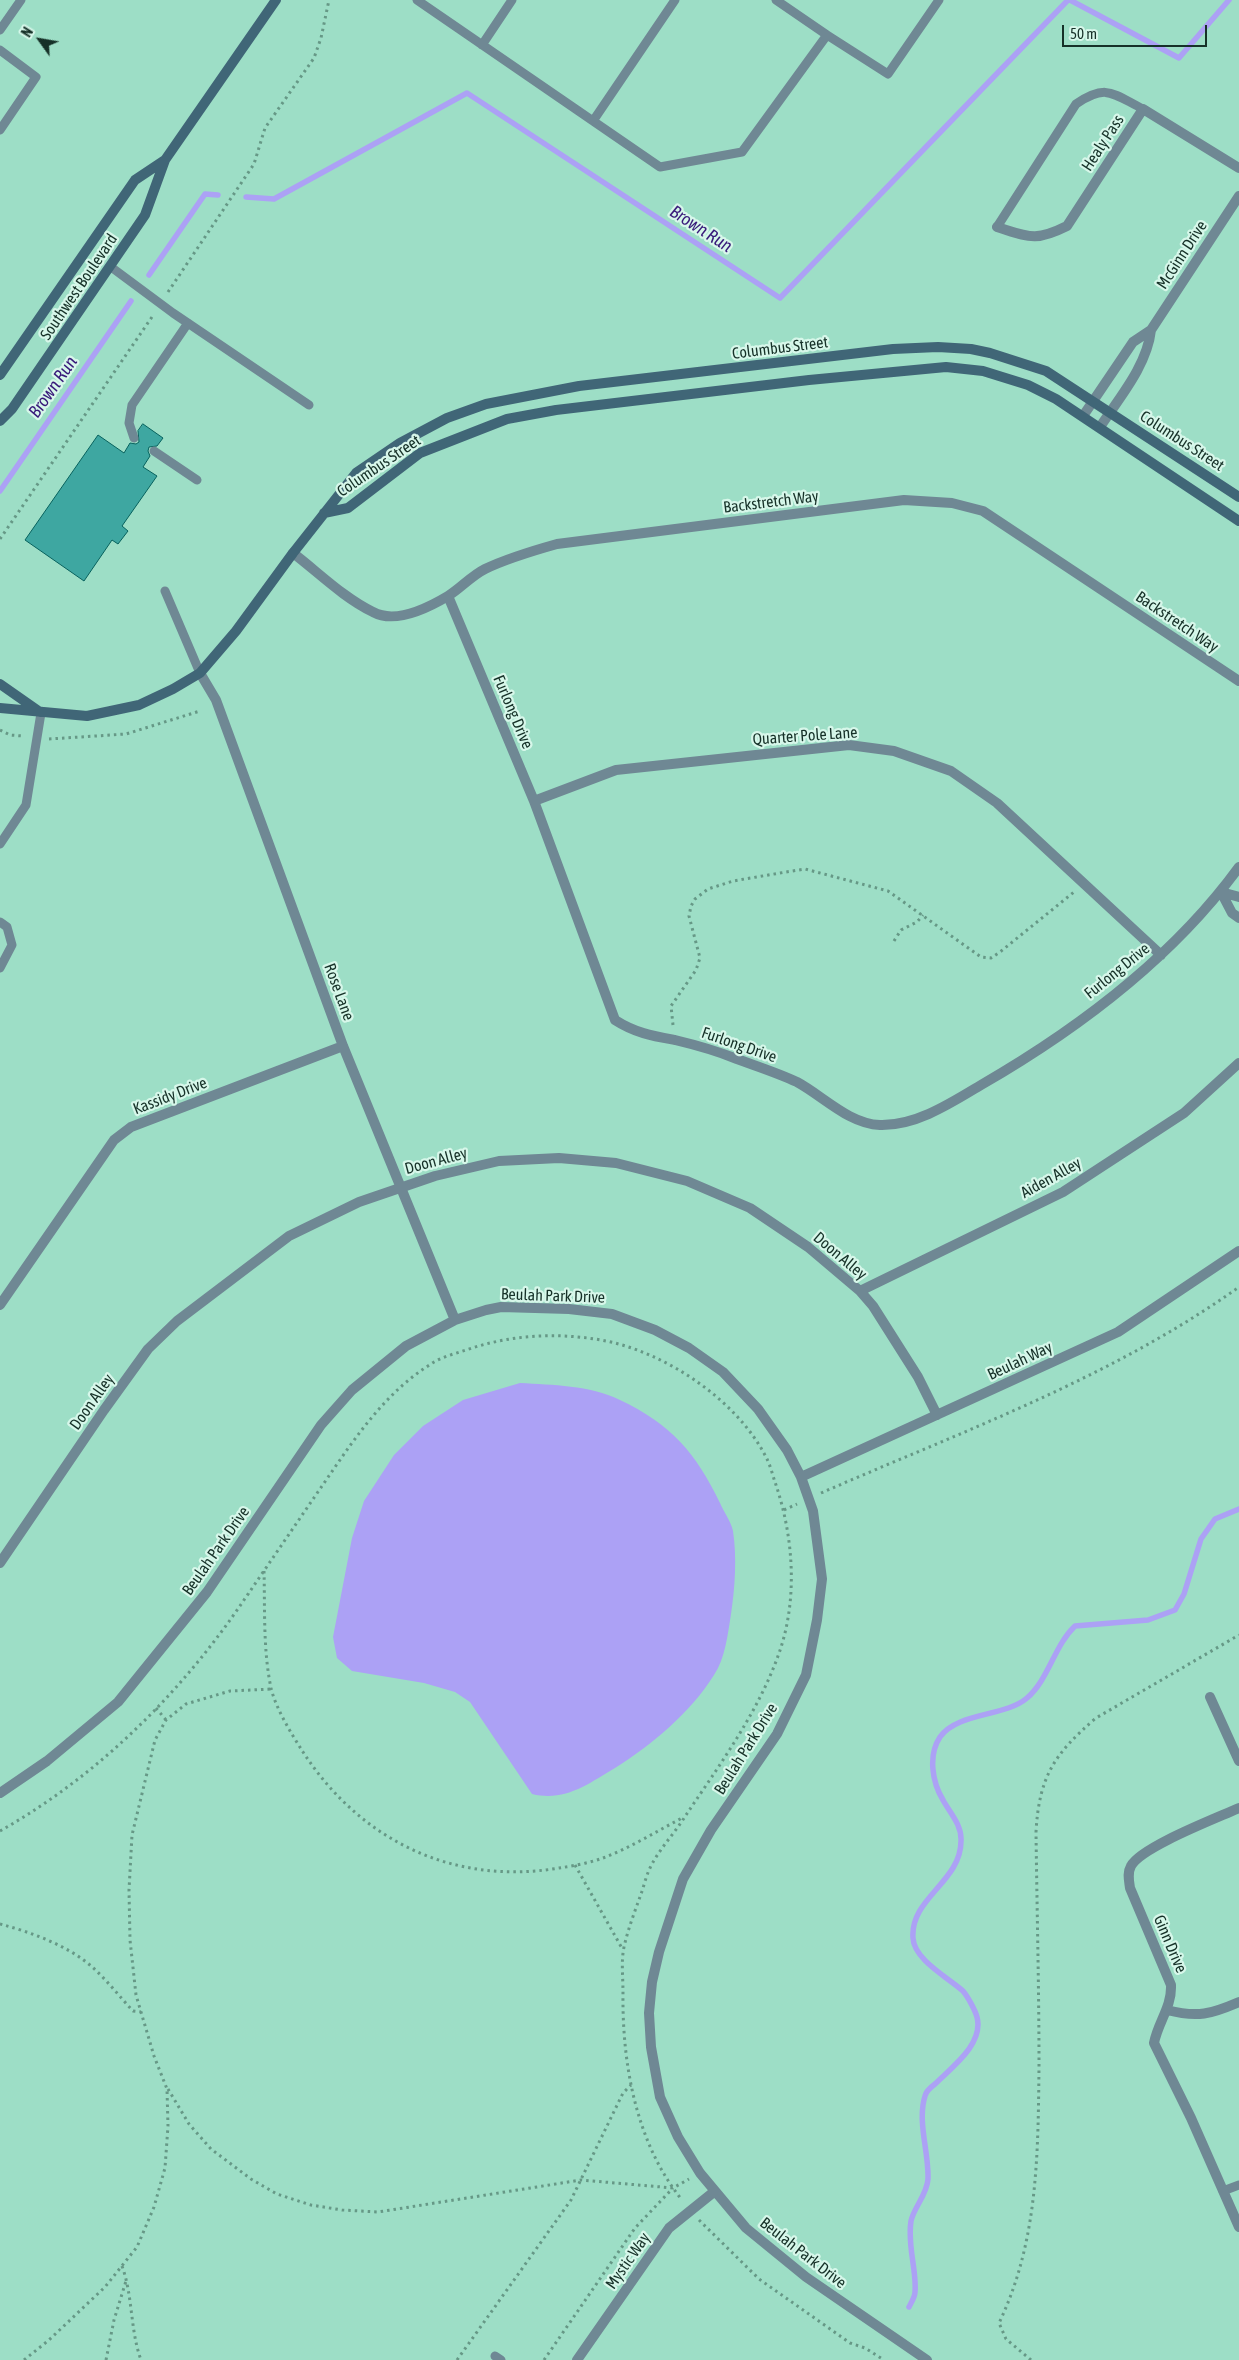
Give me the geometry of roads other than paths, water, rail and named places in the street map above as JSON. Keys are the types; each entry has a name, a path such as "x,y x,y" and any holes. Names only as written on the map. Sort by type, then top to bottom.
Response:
{"street":[{"name":"Southwest Boulevard","path":"0,421 12,410 145,215 165,160 274,1"},
{"name":"Healy Pass","path":"997,226 1032,238 1048,235 1067,226 1143,109 1239,168"},
{"name":"Southwest Boulevard","path":"0,375 135,180 165,160"},
{"name":"McGinn Drive","path":"1083,416 1133,342 1151,330 1239,196"},
{"name":"McGinn Drive","path":"1100,427 1141,363 1149,346 1151,330"},
{"name":"Columbus Street","path":"0,708 87,716 139,704 173,689 200,673 236,631 293,553 356,473 400,443 447,418 486,404 579,386 893,349 938,347 990,353 1046,371 1239,496"},
{"name":"Columbus Street","path":"324,513 348,508 420,454 470,432 507,419 556,410 809,380 946,367 983,372 1028,385 1083,416 1239,521"},
{"name":"Backstretch Way","path":"293,553 342,592 374,613 393,617 411,613 448,596 483,570 525,553 557,544 904,500 952,503 983,511 1239,681"},
{"name":"Furlong Drive","path":"448,596 534,801 615,1020 648,1036 674,1040 717,1052 797,1082 860,1122 880,1125 903,1122 941,1108 1021,1062 1110,999 1161,955 1221,892"},
{"name":"Rose Lane","path":"200,673 216,700 343,1046 455,1320"},
{"path":"0,684 40,713"},
{"name":"Quarter Pole Lane","path":"534,801 616,770 850,745 894,751 951,771 997,803 1161,955"},
{"path":"1221,892 1239,867"},
{"path":"1221,892 1239,897"},
{"path":"1221,892 1232,913 1239,918"},
{"name":"Kassidy Drive","path":"0,1305 98,1161 114,1140 131,1127 343,1046"},
{"name":"Aiden Alley","path":"860,1291 1063,1192 1184,1113 1239,1063"},
{"name":"Doon Alley","path":"0,1563 148,1349 177,1321 289,1236 358,1202 401,1186 499,1161 559,1158 616,1163 687,1181 750,1208 808,1247 860,1291 873,1306 918,1377 936,1415"},
{"name":"Beulah Way","path":"801,1477 1118,1332 1239,1251"},
{"name":"Beulah Park Drive","path":"0,1793 47,1761 118,1702 207,1592 321,1426 352,1390 406,1346 455,1320 501,1307 569,1309 612,1314 655,1330 689,1348 723,1372 758,1409 787,1450 801,1477 809,1499 819,1542 822,1579 817,1620 806,1674 777,1734 711,1830 683,1879 659,1952 652,1982 649,2013 650,2047 660,2097 678,2137 700,2173 746,2228 773,2252 806,2277 927,2360"},
{"path":"1210,1697 1239,1761"},
{"name":"Ginn Drive","path":"1239,1808 1152,1849 1131,1865 1128,1876 1130,1888 1171,1985 1171,1997 1167,2010 1156,2031 1154,2043 1239,2227"},
{"path":"1167,2010 1195,2016 1211,2014 1239,2002"},
{"name":"Mystic Way","path":"577,2360 669,2228 715,2191"}],"lane":[{"path":"0,30 21,0"},
{"path":"417,0 660,167 742,152 827,35"},
{"path":"482,45 512,0"},
{"path":"593,121 675,0"},
{"path":"780,1 827,35 888,74 940,0"},
{"path":"0,50 36,77 0,130"},
{"path":"997,226 1076,104 1092,94 1107,91 1143,109"},
{"path":"111,267 188,323 309,405"},
{"path":"134,438 129,423 132,405 188,323"},
{"path":"154,451 197,480"},
{"path":"165,591 200,673"},
{"path":"0,844 26,805 40,713"},
{"path":"0,922 7,927 12,946 0,968"},
{"path":"1223,2192 1239,2185"}],"waterway":[{"name":"Brown Run","path":"246,197 274,199 467,93 780,298 1068,0"},
{"name":"Brown Run","path":"1070,0 1179,58 1229,0"},
{"name":"Brown Run","path":"149,275 205,194 218,195"},
{"name":"Brown Run","path":"0,491 131,301"},
{"path":"909,2307 914,2296 915,2284 910,2239 911,2221 928,2179 922,2116 925,2096 926,2092 965,2054 976,2036 978,2027 976,2014 963,1991 933,1968 919,1954 913,1938 914,1924 919,1912 953,1868 959,1855 961,1841 958,1824 936,1785 933,1768 936,1744 948,1729 958,1723 1007,1709 1027,1698 1041,1682 1062,1643 1075,1626 1148,1620 1175,1610 1184,1594 1201,1539 1215,1519 1239,1509"}]}
